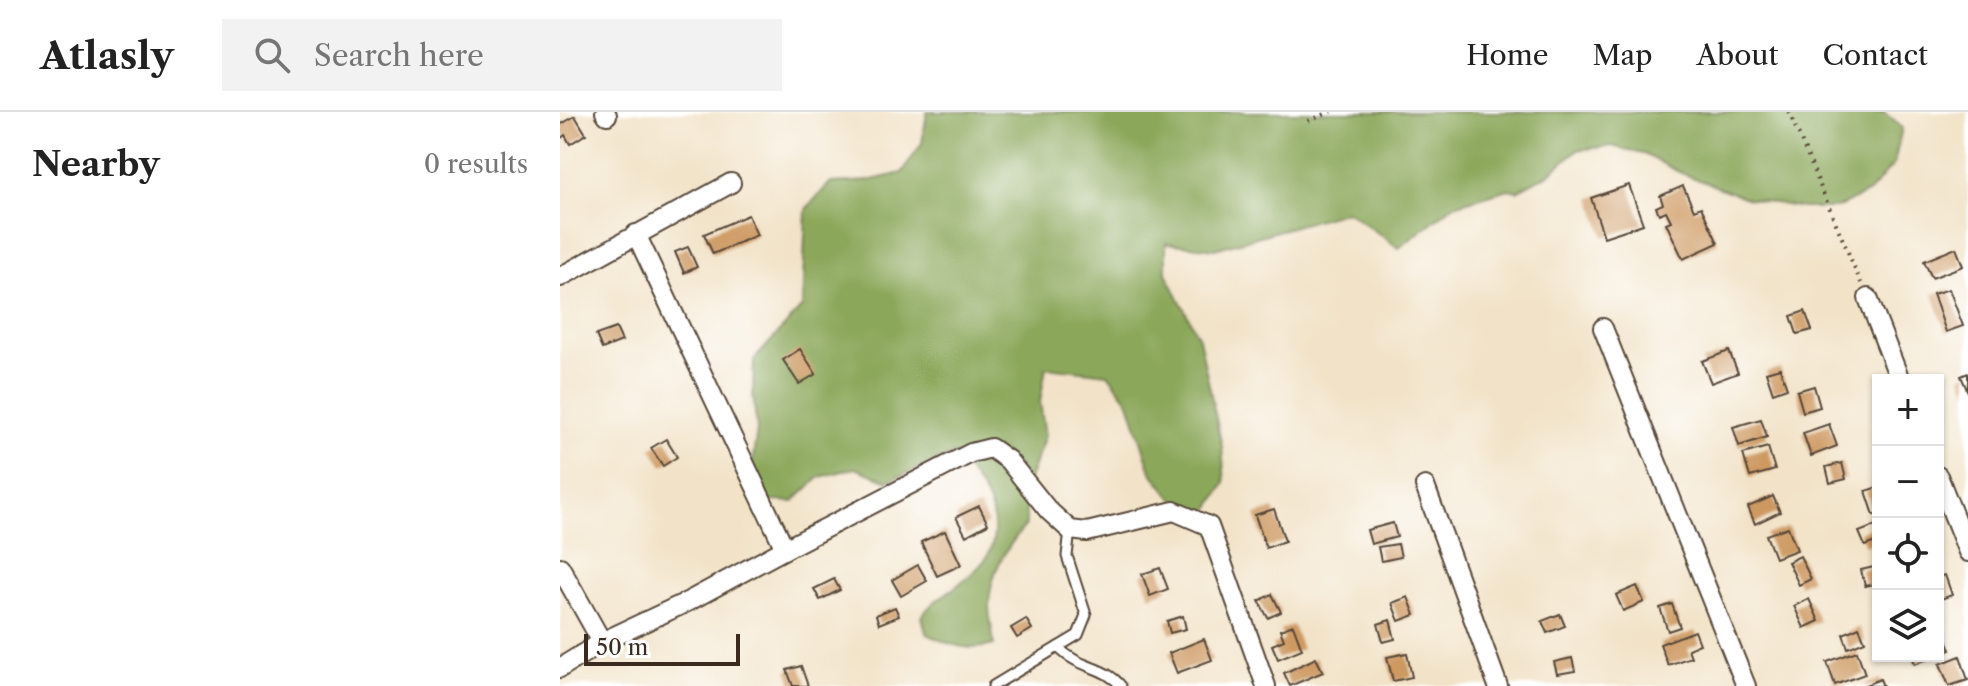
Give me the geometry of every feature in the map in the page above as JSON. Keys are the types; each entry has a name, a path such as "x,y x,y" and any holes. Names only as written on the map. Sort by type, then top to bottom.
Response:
{"street":[{"path":"560,277 731,183"},
{"path":"636,234 785,549"},
{"path":"1868,298 1898,374"},
{"path":"1603,328 1746,686"},
{"path":"560,668 602,642 689,601 971,453 991,448 1008,460 1048,510 1070,530 1087,532 1174,511 1209,526 1266,686"},
{"path":"1425,486 1498,686"},
{"path":"1944,491 1968,552"},
{"path":"560,567 602,642"}],"lane":[{"path":"993,686 1078,635 1086,615 1067,556 1070,530"},
{"path":"1058,647 1068,658 1115,678 1121,686"}],"path":[{"path":"1308,121 1331,112"},
{"path":"1789,112 1868,298"}],"green space":[{"path":"927,112 1884,112 1902,128 1894,164 1869,192 1837,208 1802,208 1746,198 1679,172 1646,155 1612,146 1577,150 1549,174 1517,191 1509,189 1454,205 1399,248 1347,211 1215,249 1166,243 1166,273 1199,338 1222,447 1225,483 1206,514 1173,499 1151,472 1129,402 1108,374 1046,367 1040,402 1045,436 1026,487 1026,525 1005,552 992,582 989,606 994,645 968,648 926,633 922,616 980,566 988,556 993,541 993,516 989,505 977,483 954,454 888,481 855,468 820,477 793,502 756,500 752,465 757,430 753,395 754,360 802,307 806,209 830,183 867,181 902,173 922,143"}],"building":[{"path":"575,116 586,134 570,144 565,135 560,139 560,125"},
{"path":"1629,185 1643,224 1604,237 1591,198"},
{"path":"1683,186 1694,210 1701,207 1718,243 1683,259 1666,223 1671,221 1666,211 1659,214 1656,207 1663,204 1660,196"},
{"path":"748,215 757,235 713,254 704,234"},
{"path":"688,247 697,267 684,273 675,252"},
{"path":"1956,248 1963,266 1932,278 1924,261"},
{"path":"1949,289 1963,326 1946,332 1933,294"},
{"path":"1805,311 1812,330 1797,334 1791,316"},
{"path":"616,328 622,341 602,349 596,335"},
{"path":"800,349 816,374 799,384 783,360"},
{"path":"1729,351 1738,373 1711,383 1702,361"},
{"path":"1780,368 1787,388 1773,393 1766,372"},
{"path":"1968,373 1968,392 1961,376"},
{"path":"1814,386 1820,407 1803,412 1797,391"},
{"path":"1761,419 1767,437 1739,446 1733,427"},
{"path":"1829,424 1837,446 1811,456 1803,433"},
{"path":"666,439 677,457 663,466 651,448"},
{"path":"1768,447 1775,470 1750,477 1743,454"},
{"path":"1842,463 1846,479 1830,483 1826,467"},
{"path":"1872,489 1872,509 1866,491"},
{"path":"1773,496 1780,512 1755,524 1748,507"},
{"path":"979,506 988,524 966,536 956,517"},
{"path":"1274,509 1285,541 1266,548 1255,515"},
{"path":"1393,523 1397,537 1371,544 1367,530"},
{"path":"1788,527 1797,550 1775,558 1766,535"},
{"path":"1872,527 1872,543 1865,546 1859,532"},
{"path":"945,531 961,565 937,576 921,542"},
{"path":"1398,544 1401,557 1381,561 1378,547"},
{"path":"1800,556 1811,579 1799,585 1788,562"},
{"path":"918,565 927,581 901,596 892,580"},
{"path":"1872,567 1872,584 1865,586 1861,570"},
{"path":"1160,568 1168,589 1150,596 1142,574"},
{"path":"1944,575 1952,595 1944,598 1944,590"},
{"path":"834,579 840,590 820,600 814,589"},
{"path":"1637,586 1644,602 1623,611 1616,595"},
{"path":"1272,594 1281,612 1268,618 1259,601"},
{"path":"1408,597 1415,615 1399,621 1392,603"},
{"path":"1809,599 1819,621 1804,628 1794,606"},
{"path":"1672,604 1680,627 1668,631 1660,608"},
{"path":"895,607 899,616 879,624 876,615"},
{"path":"1560,614 1565,626 1547,633 1542,621"},
{"path":"1183,616 1186,629 1170,633 1167,621"},
{"path":"1026,619 1032,629 1017,638 1011,628"},
{"path":"1390,620 1395,639 1383,642 1378,624"},
{"path":"1293,625 1302,649 1278,659 1272,645 1284,640 1280,630"},
{"path":"1859,627 1865,641 1848,648 1843,634"},
{"path":"1695,631 1700,644 1688,649 1691,657 1668,665 1660,644"},
{"path":"1944,634 1951,650 1944,653"},
{"path":"1204,639 1212,660 1177,673 1169,653"},
{"path":"1857,651 1865,674 1835,685 1827,662"},
{"path":"1407,653 1412,677 1393,681 1387,657"},
{"path":"1960,656 1968,680 1949,686 1940,664"},
{"path":"1316,658 1323,672 1290,686 1284,673"},
{"path":"1572,658 1575,671 1557,674 1554,662"},
{"path":"801,666 808,686 793,686 787,670"},
{"path":"1880,679 1883,686 1863,686"}]}
